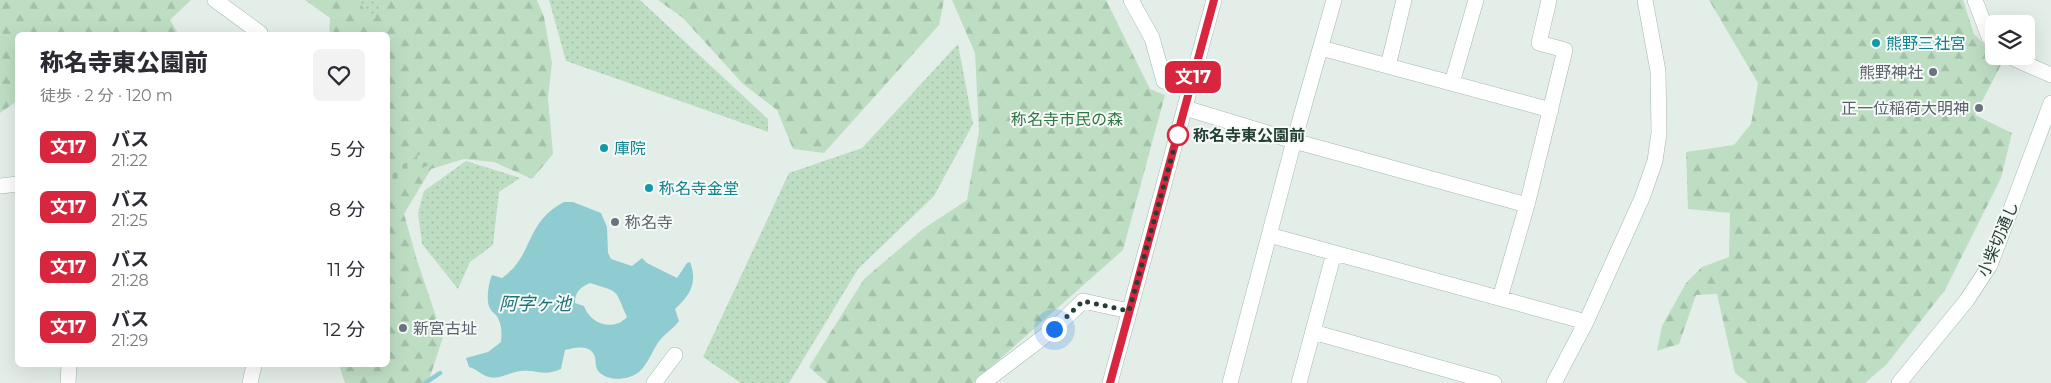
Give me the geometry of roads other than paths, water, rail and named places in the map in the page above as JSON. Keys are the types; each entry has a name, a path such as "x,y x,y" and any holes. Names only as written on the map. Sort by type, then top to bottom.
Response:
{"street":[{"path":"215,0 259,32"},
{"path":"1131,0 1152,38 1164,81 1190,89"},
{"path":"1110,383 1214,0"},
{"path":"1230,383 1294,141 1334,0"},
{"path":"1388,66 1404,0"},
{"path":"1452,83 1476,0"},
{"path":"1500,298 1527,206 1565,50 1539,42 1549,0"},
{"path":"1975,0 1985,26"},
{"path":"1554,383 1586,322 1642,198 1656,161 1659,133 1641,2"},
{"path":"1321,48 1551,110"},
{"path":"2028,65 2051,75"},
{"name":"小柴切通し","path":"1899,383 1967,300 1990,266 2051,103"},
{"path":"1185,108 1294,141 1527,206"},
{"path":"0,186 15,184"},
{"path":"1270,235 1586,322"},
{"path":"1299,383 1334,253"},
{"path":"983,383 1054,329 1083,301 1129,311"},
{"path":"1313,332 1494,383"},
{"path":"654,383 675,355"},
{"path":"68,383 69,367"},
{"path":"250,383 254,367"}],"water":[{"name":"阿字ヶ池","path":"564,202 573,202 601,213 607,227 608,253 611,259 632,266 642,258 647,263 677,278 687,263 690,262 693,282 685,299 675,309 679,321 660,340 645,365 635,375 613,379 603,375 597,369 593,353 586,348 565,350 561,369 545,373 521,371 500,377 491,377 469,367 466,358 488,352 501,342 499,322 488,303 488,290 492,275 502,278 512,269 520,260 535,229 551,210","holes":["590,283 616,293 627,317 615,324 602,324 591,317 584,306 575,303 579,290"]}],"waterway":[{"path":"425,383 440,373"}],"place":[{"name":"熊野三社宮","path":"1876,43"},
{"name":"熊野神社","path":"1933,72"},
{"name":"正一位稲荷大明神","path":"1979,108"},
{"name":"称名寺東公園前","path":"1178,135"},
{"name":"庫院","path":"604,148"},
{"name":"称名寺金堂","path":"649,188"},
{"name":"称名寺","path":"615,222"},
{"name":"新宮古址","path":"403,328"}],"park label":[{"name":"称名寺市民の森","path":"1067,119"}]}
